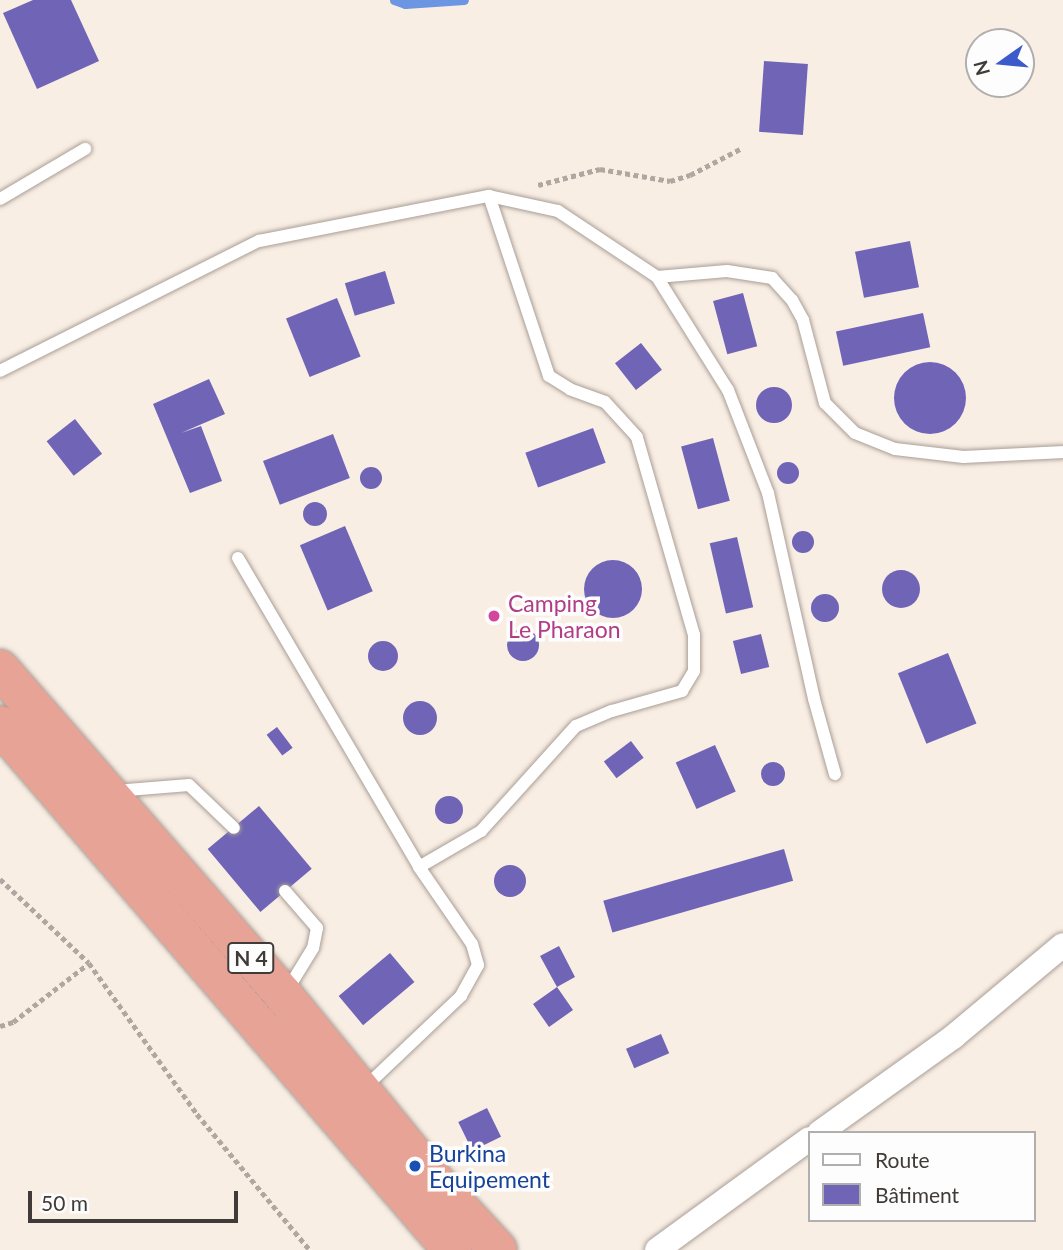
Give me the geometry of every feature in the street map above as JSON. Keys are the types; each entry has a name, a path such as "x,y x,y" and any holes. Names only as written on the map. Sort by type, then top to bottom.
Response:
{"highway":[{"name":"N 4","path":"0,669 284,996 438,1185 498,1250"},
{"name":"N 4","path":"0,726 452,1250"}],"street":[{"path":"822,1131 953,1037 1063,944"},
{"path":"657,1250 808,1140"}],"lane":[{"path":"0,199 85,149"},
{"path":"419,867 481,831 576,726 612,711 682,691 695,671 694,635 637,437 605,402 570,389 549,376 489,197"},
{"path":"0,371 260,242 489,197 558,211 657,277 728,390 768,493 814,699 835,774"},
{"path":"657,277 727,271 772,278 792,300 803,320 825,403 855,433 895,449 964,457 1063,452"},
{"path":"238,558 419,867 472,944 478,965 461,996 360,1091"},
{"path":"107,791 189,786 234,828"},
{"path":"284,996 313,948 317,928 285,891"}],"path":[{"path":"489,197 600,169 670,181 690,175 742,148"},
{"path":"0,879 89,963 197,1114 310,1250"},
{"path":"0,1026 13,1022 89,963"}],"building":[{"path":"33,0 71,0 99,61 37,89 3,13"},
{"path":"764,61 808,64 803,135 759,132"},
{"path":"910,241 919,287 864,298 855,252"},
{"path":"385,271 395,304 355,316 345,283"},
{"path":"743,293 757,346 727,354 713,301"},
{"path":"337,298 361,356 310,377 286,319"},
{"path":"923,313 930,347 843,366 836,332"},
{"path":"641,343 662,370 636,390 615,363"},
{"path":"923,362 937,362 956,372 966,391 966,405 956,424 937,434 923,434 904,424 894,405 894,391 904,372"},
{"path":"209,379 225,414 181,433 201,426 222,481 190,493 153,404"},
{"path":"774,387 787,392 792,405 787,418 774,423 761,418 756,405 761,392"},
{"path":"75,419 102,454 74,476 47,441"},
{"path":"593,428 606,463 538,487 525,453"},
{"path":"333,434 350,478 280,505 263,461"},
{"path":"713,438 730,501 698,509 681,447"},
{"path":"784,462 792,462 799,469 799,477 792,484 784,484 777,477 777,469"},
{"path":"371,467 381,474 382,478 375,488 371,489 361,482 360,478 367,468"},
{"path":"315,502 324,505 327,514 324,523 315,526 306,523 303,514 306,505"},
{"path":"345,526 373,591 328,611 300,545"},
{"path":"799,531 807,531 814,538 814,546 807,553 799,553 792,546 792,538"},
{"path":"737,537 753,607 726,613 710,543"},
{"path":"613,560 634,568 642,589 634,610 613,618 592,610 584,589 592,568"},
{"path":"901,570 915,575 920,589 915,603 901,608 887,603 882,589 887,575"},
{"path":"825,594 835,598 839,608 835,618 825,622 815,618 811,608 815,598"},
{"path":"523,629 534,634 539,645 534,656 523,661 512,656 507,645 512,634"},
{"path":"761,634 769,667 741,674 733,641"},
{"path":"383,641 389,642 397,650 397,662 389,670 383,671 377,670 369,662 368,656 369,650 377,642"},
{"path":"948,653 976,723 926,744 898,673"},
{"path":"420,701 432,706 437,718 432,730 420,735 408,730 403,718 408,706"},
{"path":"277,727 293,748 282,756 267,735"},
{"path":"631,741 644,758 616,778 604,761"},
{"path":"715,745 736,792 696,809 676,762"},
{"path":"773,762 784,769 785,774 778,785 773,786 762,779 761,774 768,763"},
{"path":"449,796 459,800 463,810 459,820 449,824 439,820 435,810 439,800"},
{"path":"259,806 312,869 260,912 208,849"},
{"path":"784,849 793,881 612,933 603,901"},
{"path":"510,865 521,870 526,881 521,892 510,897 499,892 494,881 499,870"},
{"path":"559,946 575,977 557,987 540,956"},
{"path":"390,953 414,982 363,1025 339,996"},
{"path":"557,987 573,1010 549,1027 533,1004"},
{"path":"661,1034 669,1053 634,1068 626,1049"},
{"path":"487,1108 501,1137 472,1151 458,1122"}],"waterway":[{"path":"394,0 405,4 464,0"}],"place":[{"name":"Camping Le Pharaon","path":"494,616"},
{"name":"Burkina Equipement","path":"415,1166"}]}
